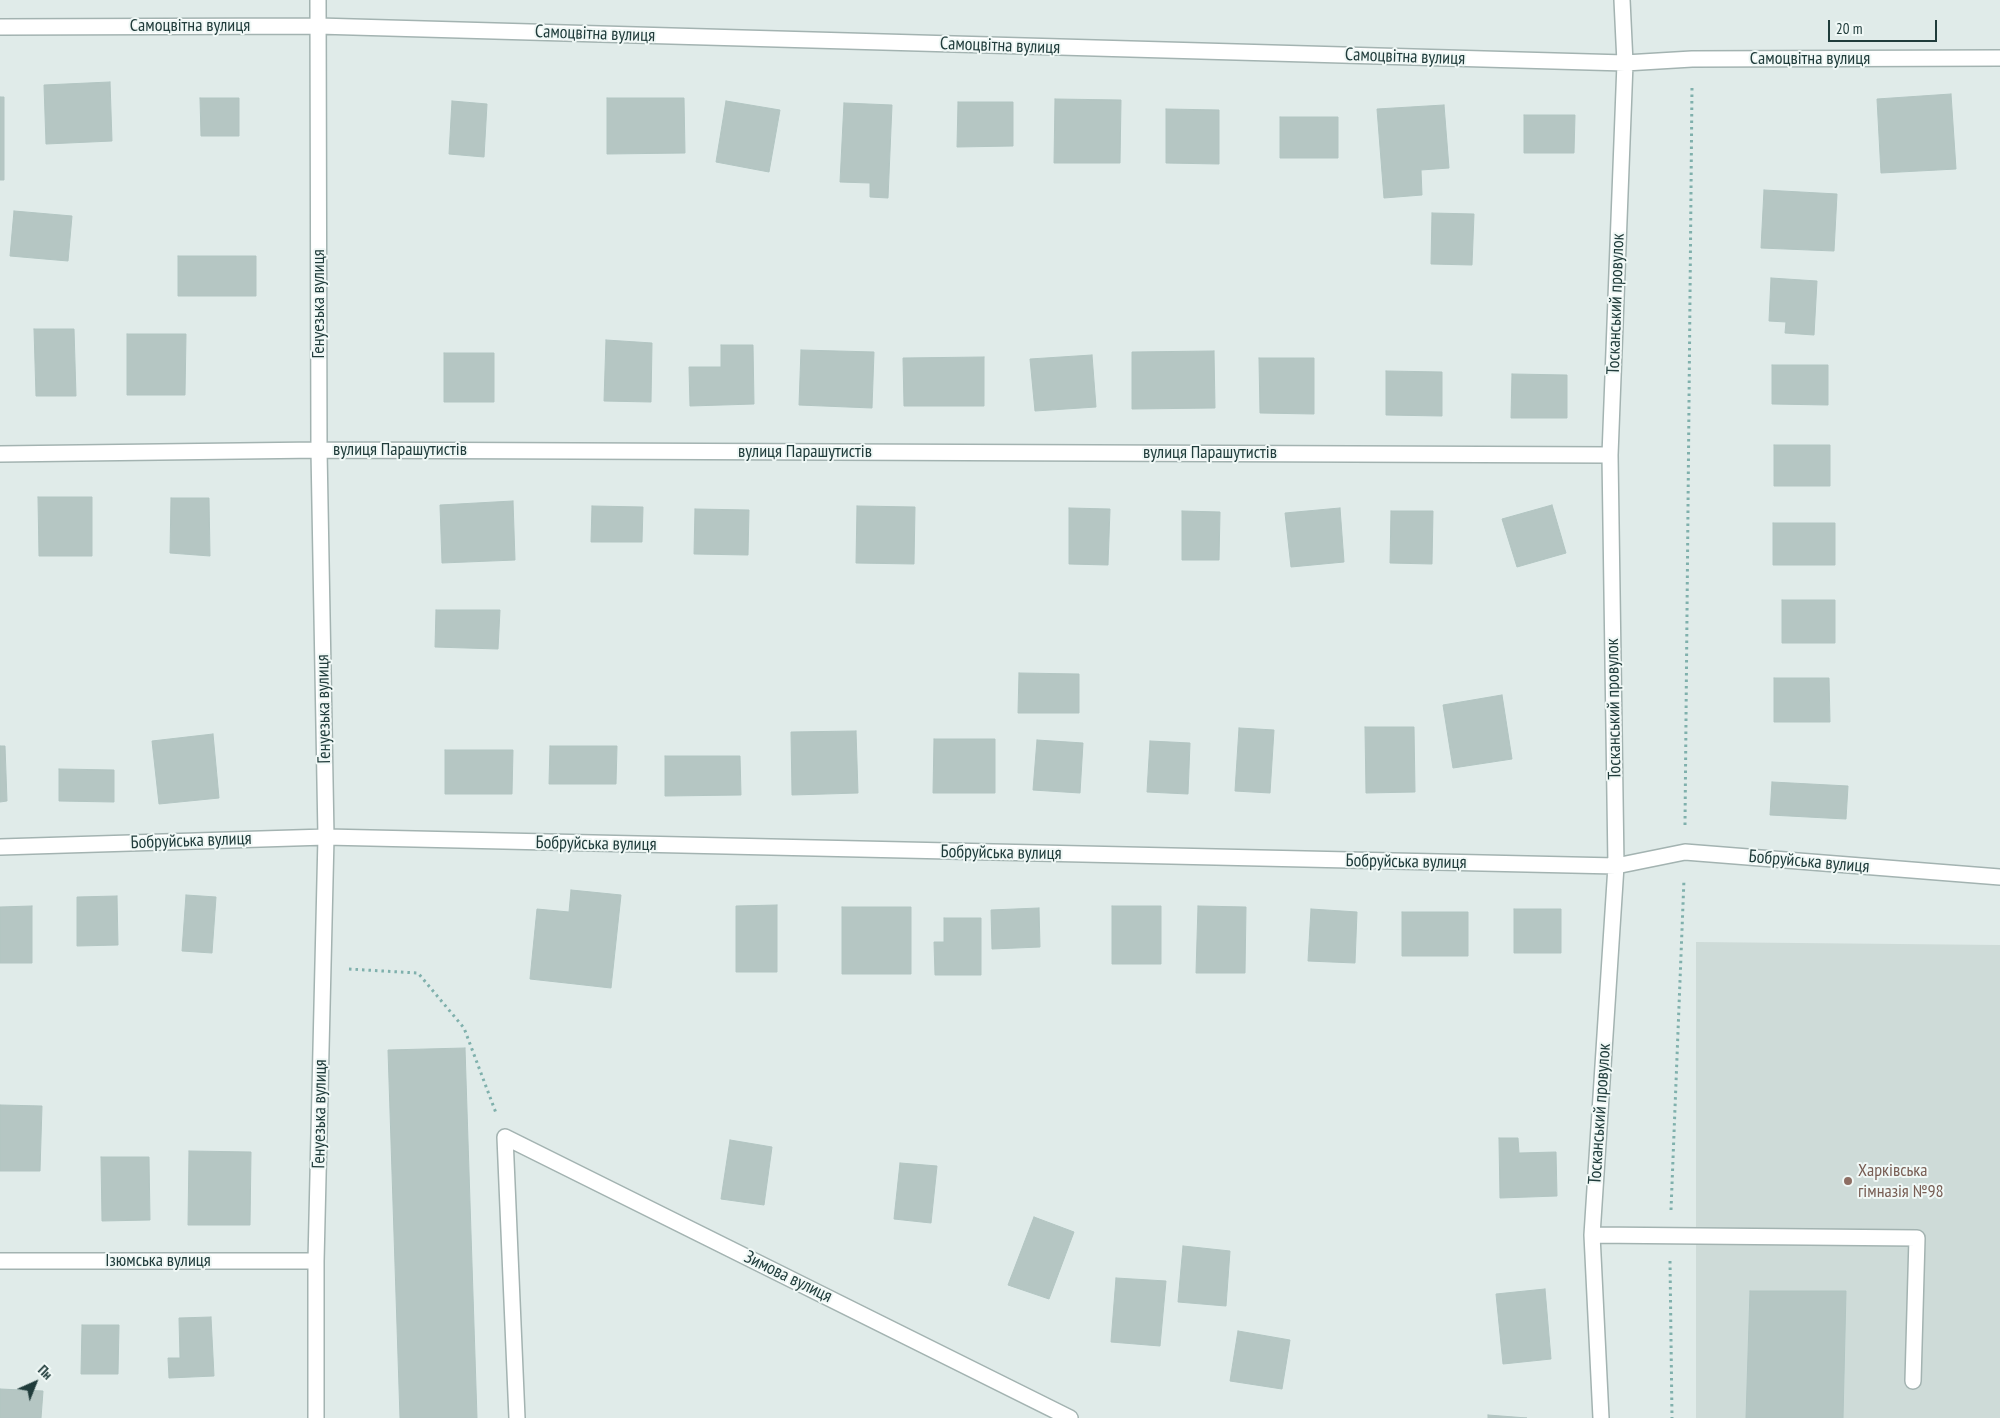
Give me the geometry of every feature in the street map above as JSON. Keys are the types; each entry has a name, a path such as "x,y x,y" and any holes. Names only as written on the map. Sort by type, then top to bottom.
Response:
{"street":[{"name":"Генуезька вулиця","path":"316,1418 316,1261 326,837 319,450 318,0"},
{"name":"Тосканський провулок","path":"1601,1418 1592,1235 1616,866 1610,454 1625,63 1622,0"},
{"name":"Самоцвітна вулиця","path":"0,27 318,26 1625,63 1692,59 2000,58"},
{"name":"вулиця Парашутистів","path":"0,454 319,450 1610,454"},
{"name":"Бобруйська вулиця","path":"0,847 326,837 1616,866 1685,852 2000,877"},
{"path":"505,1137 517,1418"},
{"name":"Зимова вулиця","path":"505,1137 1070,1418"},
{"path":"1592,1235 1917,1238 1913,1381"},
{"name":"Ізюмська вулиця","path":"0,1261 316,1261"}],"path":[{"path":"1672,1418 1670,1235 1685,852 1692,59"},
{"path":"323,968 418,974 464,1028 505,1137"}],"shaded area":[{"name":"Харківська гімназія №98","path":"1696,942 2000,945 2000,1418 1696,1418"}],"building":[{"path":"110,82 112,141 46,144 44,85"},
{"path":"1951,94 1956,169 1881,173 1877,99"},
{"path":"0,97 4,97 4,180 0,180"},
{"path":"200,98 239,98 239,136 201,136"},
{"path":"607,98 684,98 685,153 607,154"},
{"path":"1055,99 1121,100 1120,163 1054,163"},
{"path":"452,101 487,104 484,157 449,154"},
{"path":"726,101 780,110 769,172 716,162"},
{"path":"958,102 1013,102 1013,146 957,147"},
{"path":"844,103 892,105 888,198 870,197 870,183 840,182"},
{"path":"1444,105 1449,168 1421,170 1422,195 1384,198 1377,109"},
{"path":"1166,109 1219,110 1219,164 1166,163"},
{"path":"1524,115 1575,115 1574,153 1524,153"},
{"path":"1280,117 1338,117 1338,158 1280,158"},
{"path":"1764,190 1837,194 1834,251 1761,248"},
{"path":"14,211 72,216 68,261 10,256"},
{"path":"1432,213 1474,214 1472,265 1431,264"},
{"path":"178,256 256,256 256,296 178,296"},
{"path":"1771,278 1817,281 1814,335 1785,333 1786,322 1769,321"},
{"path":"34,329 74,329 76,396 36,396"},
{"path":"127,334 186,334 185,395 127,395"},
{"path":"606,340 652,343 651,402 604,401"},
{"path":"721,345 753,345 754,404 690,406 689,367 721,367"},
{"path":"801,350 874,352 872,408 799,405"},
{"path":"1214,351 1215,408 1132,409 1132,352"},
{"path":"444,353 494,353 494,402 444,402"},
{"path":"1092,355 1096,407 1035,411 1030,359"},
{"path":"984,357 984,406 904,406 903,358"},
{"path":"1259,358 1314,358 1314,414 1260,413"},
{"path":"1772,365 1828,365 1828,405 1772,404"},
{"path":"1386,371 1442,372 1442,416 1386,415"},
{"path":"1512,374 1567,375 1567,418 1511,418"},
{"path":"1774,445 1830,445 1830,486 1774,486"},
{"path":"38,497 92,497 92,556 39,556"},
{"path":"171,498 209,498 210,556 170,553"},
{"path":"513,501 515,560 442,563 440,505"},
{"path":"1552,505 1566,553 1517,567 1502,519"},
{"path":"592,506 643,507 642,542 591,542"},
{"path":"857,506 915,507 914,564 856,563"},
{"path":"1069,508 1110,509 1108,565 1069,564"},
{"path":"1340,508 1344,562 1291,567 1285,513"},
{"path":"695,509 749,510 748,555 694,554"},
{"path":"1182,511 1220,512 1219,560 1182,560"},
{"path":"1391,511 1433,511 1432,564 1390,563"},
{"path":"1773,523 1835,523 1835,565 1773,565"},
{"path":"1782,600 1835,600 1835,643 1782,643"},
{"path":"436,610 500,610 498,649 435,647"},
{"path":"1019,673 1079,674 1079,713 1018,713"},
{"path":"1774,678 1829,678 1830,722 1774,722"},
{"path":"1502,695 1512,759 1453,768 1443,705"},
{"path":"1365,727 1414,727 1415,792 1366,793"},
{"path":"1239,728 1274,730 1270,793 1235,791"},
{"path":"856,731 858,793 792,795 791,732"},
{"path":"213,734 219,798 159,804 152,741"},
{"path":"934,739 995,739 995,793 933,793"},
{"path":"1037,740 1083,743 1080,793 1033,790"},
{"path":"1150,741 1190,743 1188,794 1147,792"},
{"path":"0,746 5,746 7,801 0,802"},
{"path":"550,746 617,746 616,784 549,784"},
{"path":"445,750 513,750 512,794 445,794"},
{"path":"665,756 740,756 741,795 665,796"},
{"path":"59,769 114,770 114,802 59,801"},
{"path":"1772,782 1848,786 1846,819 1770,815"},
{"path":"571,890 621,895 611,988 530,979 537,909 569,912"},
{"path":"186,895 216,897 212,953 182,951"},
{"path":"117,896 118,945 77,946 77,897"},
{"path":"777,905 777,972 736,972 736,906"},
{"path":"32,906 32,963 0,963 0,907"},
{"path":"1112,906 1161,906 1161,964 1112,964"},
{"path":"1198,906 1246,907 1245,973 1196,973"},
{"path":"842,907 911,907 911,974 842,974"},
{"path":"1039,908 1040,947 992,949 991,910"},
{"path":"1311,909 1357,912 1355,963 1308,961"},
{"path":"1514,909 1561,909 1561,953 1514,953"},
{"path":"1402,912 1468,912 1468,956 1402,956"},
{"path":"944,918 981,918 981,975 935,975 934,942 944,942"},
{"path":"465,1048 477,1418 400,1418 388,1050"},
{"path":"0,1105 42,1106 40,1171 0,1171"},
{"path":"1499,1138 1518,1138 1519,1153 1556,1152 1557,1196 1500,1198"},
{"path":"730,1140 772,1147 764,1205 721,1199"},
{"path":"189,1151 251,1152 250,1225 188,1225"},
{"path":"101,1157 149,1157 150,1220 102,1221"},
{"path":"900,1163 937,1166 931,1223 894,1219"},
{"path":"1034,1217 1074,1232 1049,1299 1008,1285"},
{"path":"1183,1246 1230,1251 1226,1306 1178,1302"},
{"path":"1116,1278 1166,1281 1160,1346 1111,1342"},
{"path":"1545,1289 1551,1359 1503,1364 1496,1294"},
{"path":"1750,1291 1846,1291 1843,1418 1746,1418"},
{"path":"211,1317 214,1376 169,1378 168,1358 180,1358 179,1318"},
{"path":"82,1325 119,1325 118,1374 81,1374"},
{"path":"1238,1331 1290,1340 1282,1389 1230,1381"},
{"path":"0,1389 43,1391 41,1418 0,1418"},
{"path":"1488,1415 1527,1418 1488,1418"}],"place":[{"name":"Харківська гімназія №98","path":"1848,1181"}]}
